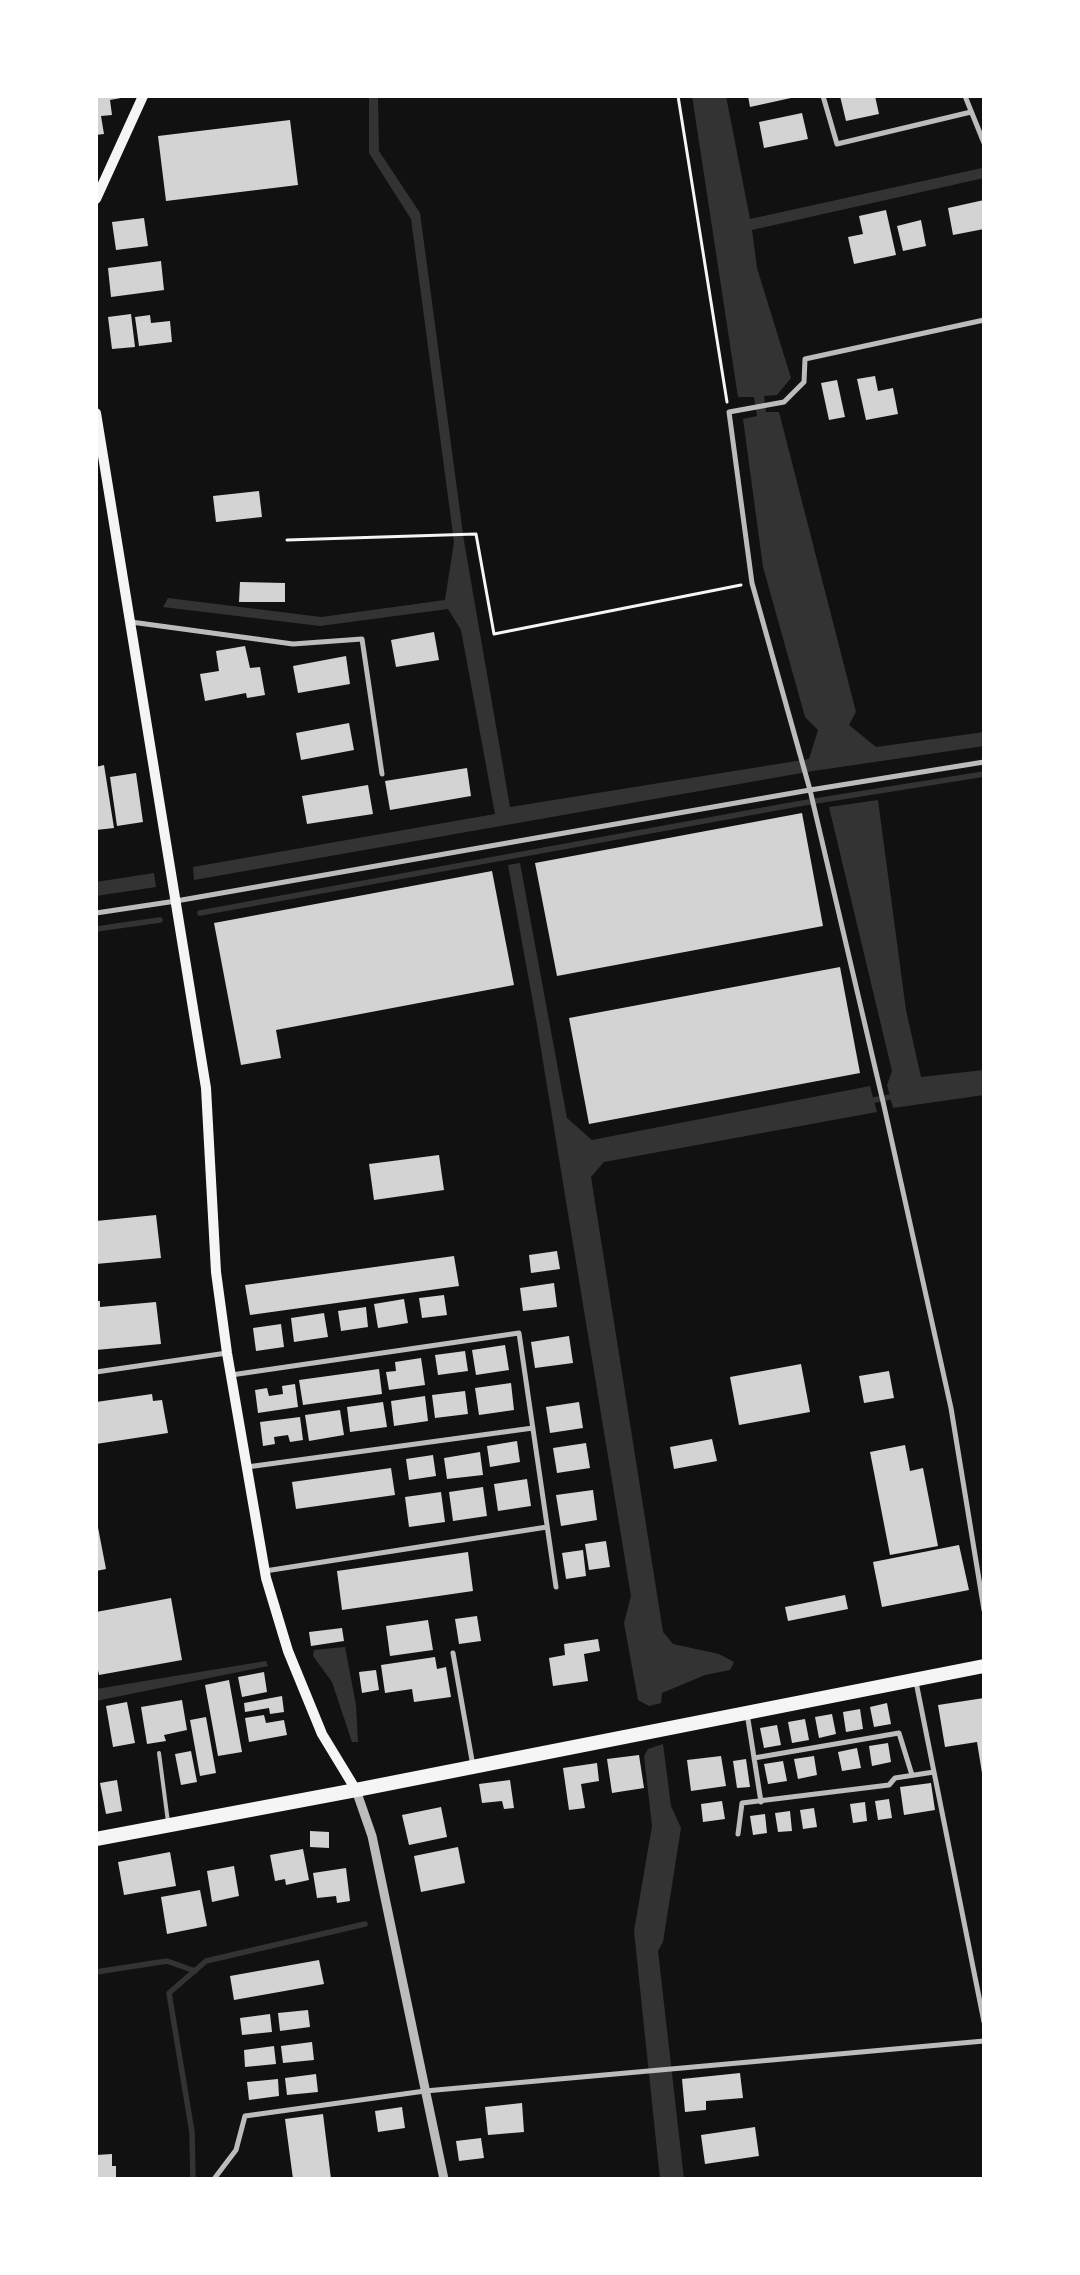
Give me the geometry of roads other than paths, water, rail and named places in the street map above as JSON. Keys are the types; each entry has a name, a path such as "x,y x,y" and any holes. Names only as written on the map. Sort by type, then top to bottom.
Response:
{"highway":[{"path":"96,1839 356,1790 984,1666"}],"main road":[{"path":"96,199 143,96"},
{"path":"96,412 206,1088 216,1272 227,1353 265,1571 288,1651 322,1734 356,1790"}],"street":[{"path":"823,96 837,144 971,112"},
{"path":"965,96 984,144"},
{"path":"984,320 805,359 804,382 784,402 729,412 752,582 810,790 884,1106 951,1408 984,1610"},
{"path":"130,622 293,644 362,639 382,774"},
{"path":"96,913 176,901 810,790 984,762"},
{"path":"231,1375 519,1333 556,1587"},
{"path":"96,1372 227,1353"},
{"path":"247,1467 533,1428"},
{"path":"265,1571 547,1527"},
{"path":"453,1653 473,1767"},
{"path":"916,1679 984,2022"},
{"path":"747,1712 761,1802"},
{"path":"754,1758 899,1733 912,1776"},
{"path":"738,1834 742,1803 890,1785 895,1778 934,1772"},
{"path":"356,1790 372,1836 444,2179"},
{"path":"214,2179 236,2150 245,2116 425,2091 984,2042"}],"lane":[{"path":"160,1753 168,1824"}],"waterway":[{"path":"200,913 797,804 984,774"},
{"path":"96,929 160,920"},
{"path":"874,1100 890,1097"},
{"path":"193,2179 192,2132 169,1993 206,1961 365,1924"},
{"path":"96,1972 167,1961 195,1971"}]}
